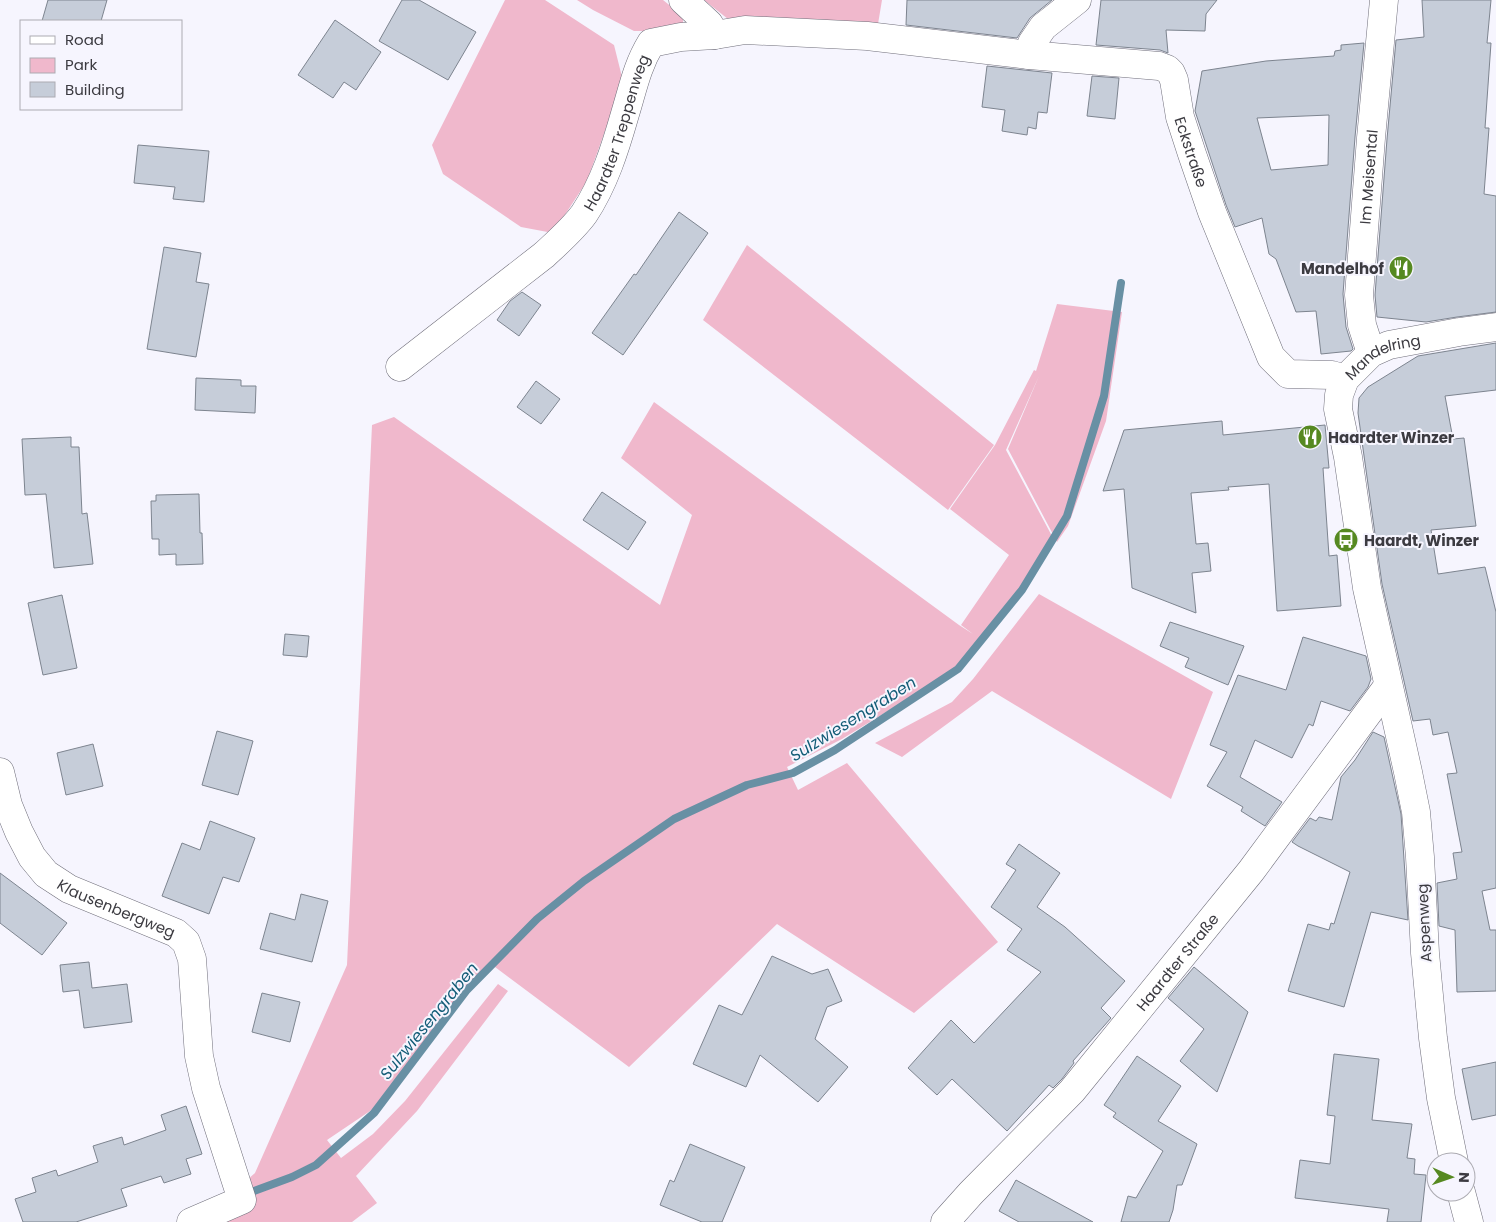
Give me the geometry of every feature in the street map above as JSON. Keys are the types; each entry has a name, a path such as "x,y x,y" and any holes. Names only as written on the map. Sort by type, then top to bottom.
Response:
{"street":[{"path":"682,0 710,24 715,35"},
{"path":"1029,55 1032,43 1043,27 1077,0"},
{"name":"Im Meisental","path":"1371,353 1362,325 1359,295 1384,0"},
{"name":"Haardter Treppenweg","path":"400,367 544,255 564,238 583,215 599,188 611,159 642,58 652,42 745,30 867,36 1029,55"},
{"name":"Eckstraße","path":"1029,55 1159,66 1171,73 1174,80 1180,117 1212,212 1271,357 1288,374 1332,375 1345,379"},
{"name":"Mandelring","path":"1388,686 1367,588 1348,457 1338,409 1339,395 1345,379 1371,353 1389,345 1496,327"},
{"name":"Aspenweg","path":"1388,686 1416,812 1425,953 1433,1038 1441,1098 1452,1152"},
{"name":"Haardter Straße","path":"945,1222 971,1193 1072,1091 1251,871 1388,686"},
{"name":"Klausenbergweg","path":"0,772 8,805 19,832 32,857 46,874 69,889 176,933 186,942 192,958 199,1056 209,1098 242,1200 191,1222"},
{"path":"1463,1202 1468,1222"}],"green space":[{"path":"505,0 545,0 614,45 623,81 587,181 553,233 521,227 443,174 432,145"},
{"path":"577,0 663,0 683,16 683,31 634,31"},
{"path":"704,0 882,0 877,30 728,19"},
{"path":"747,245 994,445 948,510 703,320"},
{"path":"1057,304 1122,312 1106,421 1068,526 1057,542 1008,449 1039,376 1006,450 1052,536 1021,589 958,668 842,739 787,767 798,790 847,763 998,942 914,1013 777,924 629,1067 491,964 465,990 373,1109 327,1140 341,1158 373,1134 405,1101 498,984 508,991 417,1111 356,1176 377,1203 352,1222 199,1222 255,1173 347,965 372,425 394,417 660,605 692,515 621,458 654,402 973,634 961,625 1009,555 950,509 995,445 1034,370 1036,371"},
{"path":"1039,594 1213,692 1171,799 992,691 902,757 875,743 952,702 973,679"}],"building":[{"path":"48,0 107,0 101,20 42,20"},
{"path":"402,0 419,0 476,32 448,80 379,41"},
{"path":"907,0 1052,0 1030,18 1017,38 906,25"},
{"path":"1101,0 1217,0 1206,14 1205,31 1166,30 1168,53 1160,50 1096,45"},
{"path":"1422,0 1491,0 1487,43 1491,43 1485,128 1489,128 1484,194 1496,196 1496,312 1426,322 1377,317 1375,295 1396,40 1424,37"},
{"path":"335,20 381,52 356,90 344,82 333,98 298,75"},
{"path":"1364,43 1343,294 1346,327 1353,349 1351,351 1321,354 1316,311 1296,312 1276,259 1269,254 1262,218 1235,227 1195,111 1202,71 1266,61 1334,56 1335,51 1341,50 1341,45","holes":["1329,115 1328,165 1271,170 1257,118"]},
{"path":"987,66 1052,73 1047,113 1038,112 1036,129 1028,127 1027,135 1002,131 1005,110 982,107"},
{"path":"1092,76 1119,78 1115,119 1087,116"},
{"path":"138,145 209,151 204,202 173,199 175,187 134,183"},
{"path":"679,212 708,233 623,355 592,333 634,274 636,275"},
{"path":"164,247 201,253 196,282 209,284 196,357 147,349"},
{"path":"522,292 541,305 519,336 497,320 510,301"},
{"path":"1496,343 1496,390 1445,396 1453,439 1464,438 1476,526 1431,530 1438,574 1485,567 1496,612 1496,888 1482,891 1490,930 1496,930 1496,991 1457,992 1455,930 1439,926 1437,883 1457,879 1453,853 1462,852 1447,774 1457,773 1448,732 1433,735 1430,719 1413,721 1382,584 1358,413 1359,398 1368,387 1418,356"},
{"path":"196,378 241,380 241,386 256,386 255,413 195,410"},
{"path":"536,381 560,399 541,424 517,407"},
{"path":"1222,421 1223,435 1325,425 1329,468 1323,468 1329,556 1337,555 1341,606 1277,611 1269,484 1228,487 1229,490 1191,493 1196,544 1208,543 1211,571 1192,573 1196,613 1132,588 1124,489 1103,491 1124,430"},
{"path":"71,437 71,447 79,447 82,514 87,513 93,564 54,568 46,494 25,495 22,439"},
{"path":"602,492 646,522 628,550 583,520"},
{"path":"199,494 203,564 176,565 176,554 159,555 159,539 152,539 151,501 156,501 156,495"},
{"path":"62,595 77,668 43,675 28,603"},
{"path":"1170,622 1244,646 1228,685 1185,667 1189,658 1160,646"},
{"path":"285,634 309,636 307,657 283,655"},
{"path":"1303,637 1366,656 1371,679 1368,687 1350,711 1321,701 1313,726 1309,724 1292,758 1255,740 1240,777 1282,802 1265,826 1241,811 1243,807 1207,786 1227,752 1210,745 1238,675 1286,690"},
{"path":"217,731 253,741 238,795 202,785"},
{"path":"1373,732 1384,737 1401,814 1408,920 1371,912 1344,1007 1288,991 1308,924 1329,930 1331,923 1334,924 1350,872 1292,842 1310,818 1316,821 1319,817 1332,820 1341,777 1355,760"},
{"path":"93,744 103,786 66,795 57,753"},
{"path":"210,821 255,838 239,882 223,877 209,914 162,896 182,843 200,850"},
{"path":"1019,844 1060,873 1037,907 1065,927 1125,981 1101,1008 1111,1018 1073,1061 1074,1063 1062,1079 1053,1088 1049,1085 1007,1131 952,1079 937,1095 908,1068 951,1020 974,1043 1041,972 1007,950 1022,929 991,907 1016,870 1006,864"},
{"path":"0,873 67,923 42,955 0,923"},
{"path":"301,894 328,901 312,962 260,949 270,913 295,920"},
{"path":"772,956 812,974 828,969 842,1001 827,1007 815,1039 848,1067 818,1102 760,1055 746,1087 693,1064 719,1005 742,1015"},
{"path":"89,962 92,988 127,984 132,1022 84,1028 79,990 63,992 60,965"},
{"path":"1194,967 1248,1012 1217,1092 1180,1061 1204,1029 1168,998"},
{"path":"262,993 300,1002 290,1042 252,1032"},
{"path":"1334,1054 1379,1059 1372,1120 1412,1124 1407,1158 1415,1159 1414,1174 1426,1175 1421,1222 1387,1222 1389,1209 1295,1198 1300,1160 1330,1164 1335,1116 1327,1115"},
{"path":"1137,1056 1181,1086 1158,1121 1197,1144 1182,1185 1177,1185 1169,1222 1121,1222 1128,1196 1136,1198 1163,1151 1113,1117 1116,1113 1104,1105"},
{"path":"1496,1062 1496,1115 1472,1120 1462,1069"},
{"path":"186,1106 202,1154 186,1159 191,1174 164,1183 161,1176 121,1189 127,1206 76,1222 23,1222 15,1199 36,1192 32,1178 56,1170 58,1176 98,1162 93,1146 122,1137 124,1145 166,1130 161,1115"},
{"path":"690,1144 745,1167 722,1222 702,1222 660,1205 670,1180 674,1182"},
{"path":"1016,1180 1093,1222 1019,1222 999,1211"}],"waterway":[{"name":"Sulzwiesengraben","path":"246,1194 292,1177 316,1165 374,1113 466,991 537,919 584,881 674,819 747,785 793,773 835,750 958,669 1022,590 1067,516 1104,396 1121,283"}],"place":[{"name":"Mandelhof","path":"1401,268"},
{"name":"Haardter Winzer","path":"1310,437"},
{"name":"Haardt, Winzer","path":"1346,540"}]}
